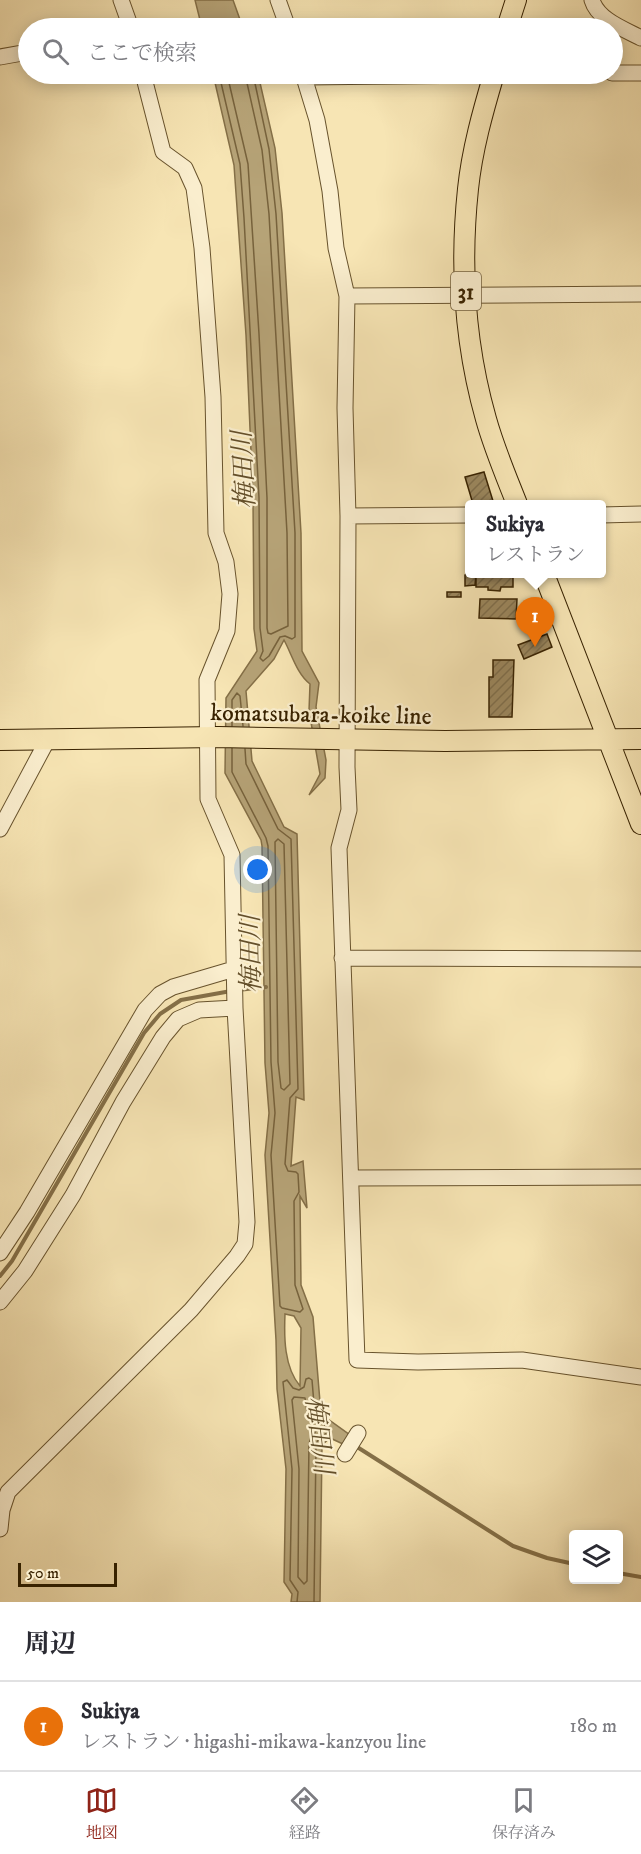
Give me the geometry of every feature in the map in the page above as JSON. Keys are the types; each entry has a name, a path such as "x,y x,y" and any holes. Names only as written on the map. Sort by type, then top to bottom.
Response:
{"main road":[{"path":"510,18 516,0"},
{"name":"31","path":"490,84 479,123 468,188 465,246 466,295 471,351 486,420 516,500"},
{"path":"546,578 641,824"},
{"name":"komatsubara-koike line","path":"0,740 213,737 445,741 641,739"}],"street":[{"path":"121,0 127,18"},
{"path":"278,0 284,18"},
{"path":"592,0 594,9 606,18"},
{"path":"623,28 641,38"},
{"path":"0,57 18,54"},
{"path":"623,73 641,73"},
{"path":"0,1529 1,1510 8,1492 191,1310 245,1244 247,1222 235,997 232,855 208,800 213,737 207,680 227,631 230,594 226,562 216,533 213,397 202,248 194,188 184,168 163,152 146,84"},
{"path":"307,84 317,120 330,191 336,248 347,296 345,408 348,516 342,739 349,810 339,848 357,1360 418,1362 522,1360 641,1377"},
{"path":"347,296 641,294"},
{"path":"606,514 641,514"},
{"path":"348,516 465,515"},
{"path":"0,829 48,739"},
{"path":"342,958 641,959"},
{"path":"0,1252 27,1212 145,1010 160,994 173,987 234,969"},
{"path":"0,1302 25,1272 72,1196 123,1102 163,1037 178,1019 235,997"},
{"path":"351,1178 641,1177"},
{"path":"345,1454 358,1433"}],"water":[{"path":"195,0 233,0 239,18 200,18"},
{"name":"梅田川","path":"215,84 260,84 275,148 282,213 301,533 302,651 319,683 316,707 326,760 325,778 309,795 320,774 309,711 310,684 298,670 284,640 274,659 246,691 252,761 284,827 297,834 304,1100 296,1097 291,1166 303,1161 307,1208 300,1196 301,1285 313,1317 321,1414 350,1435 343,1444 330,1438 322,1445 320,1602 291,1602 292,1594 284,1582 286,1469 277,1389 265,1155 269,1113 265,1063 262,846 261,840 225,773 226,698 257,651 254,629 253,499 246,335 234,165","holes":["285,1314 294,1316 301,1328 300,1386 288,1361"]}],"building":[{"path":"484,472 493,500 472,500 465,477"},
{"path":"465,578 476,578 475,585 465,586"},
{"path":"476,578 513,578 513,587 501,587 500,591 488,590 488,587 476,587"},
{"path":"447,592 461,592 461,597 447,597"},
{"path":"480,599 517,599 516,619 479,618"},
{"path":"547,634 552,647 524,659 518,645"},
{"path":"493,660 514,660 512,717 489,717 489,677 493,677"}],"waterway":[{"name":"梅田川","path":"238,990 266,987"},
{"name":"梅田川","path":"0,1276 12,1261 144,1033 160,1014 181,1000 231,991"},
{"path":"354,1445 513,1546 569,1563"},
{"path":"623,1574 641,1577"}],"place":[{"name":"Sukiya","path":"535,647"}]}
